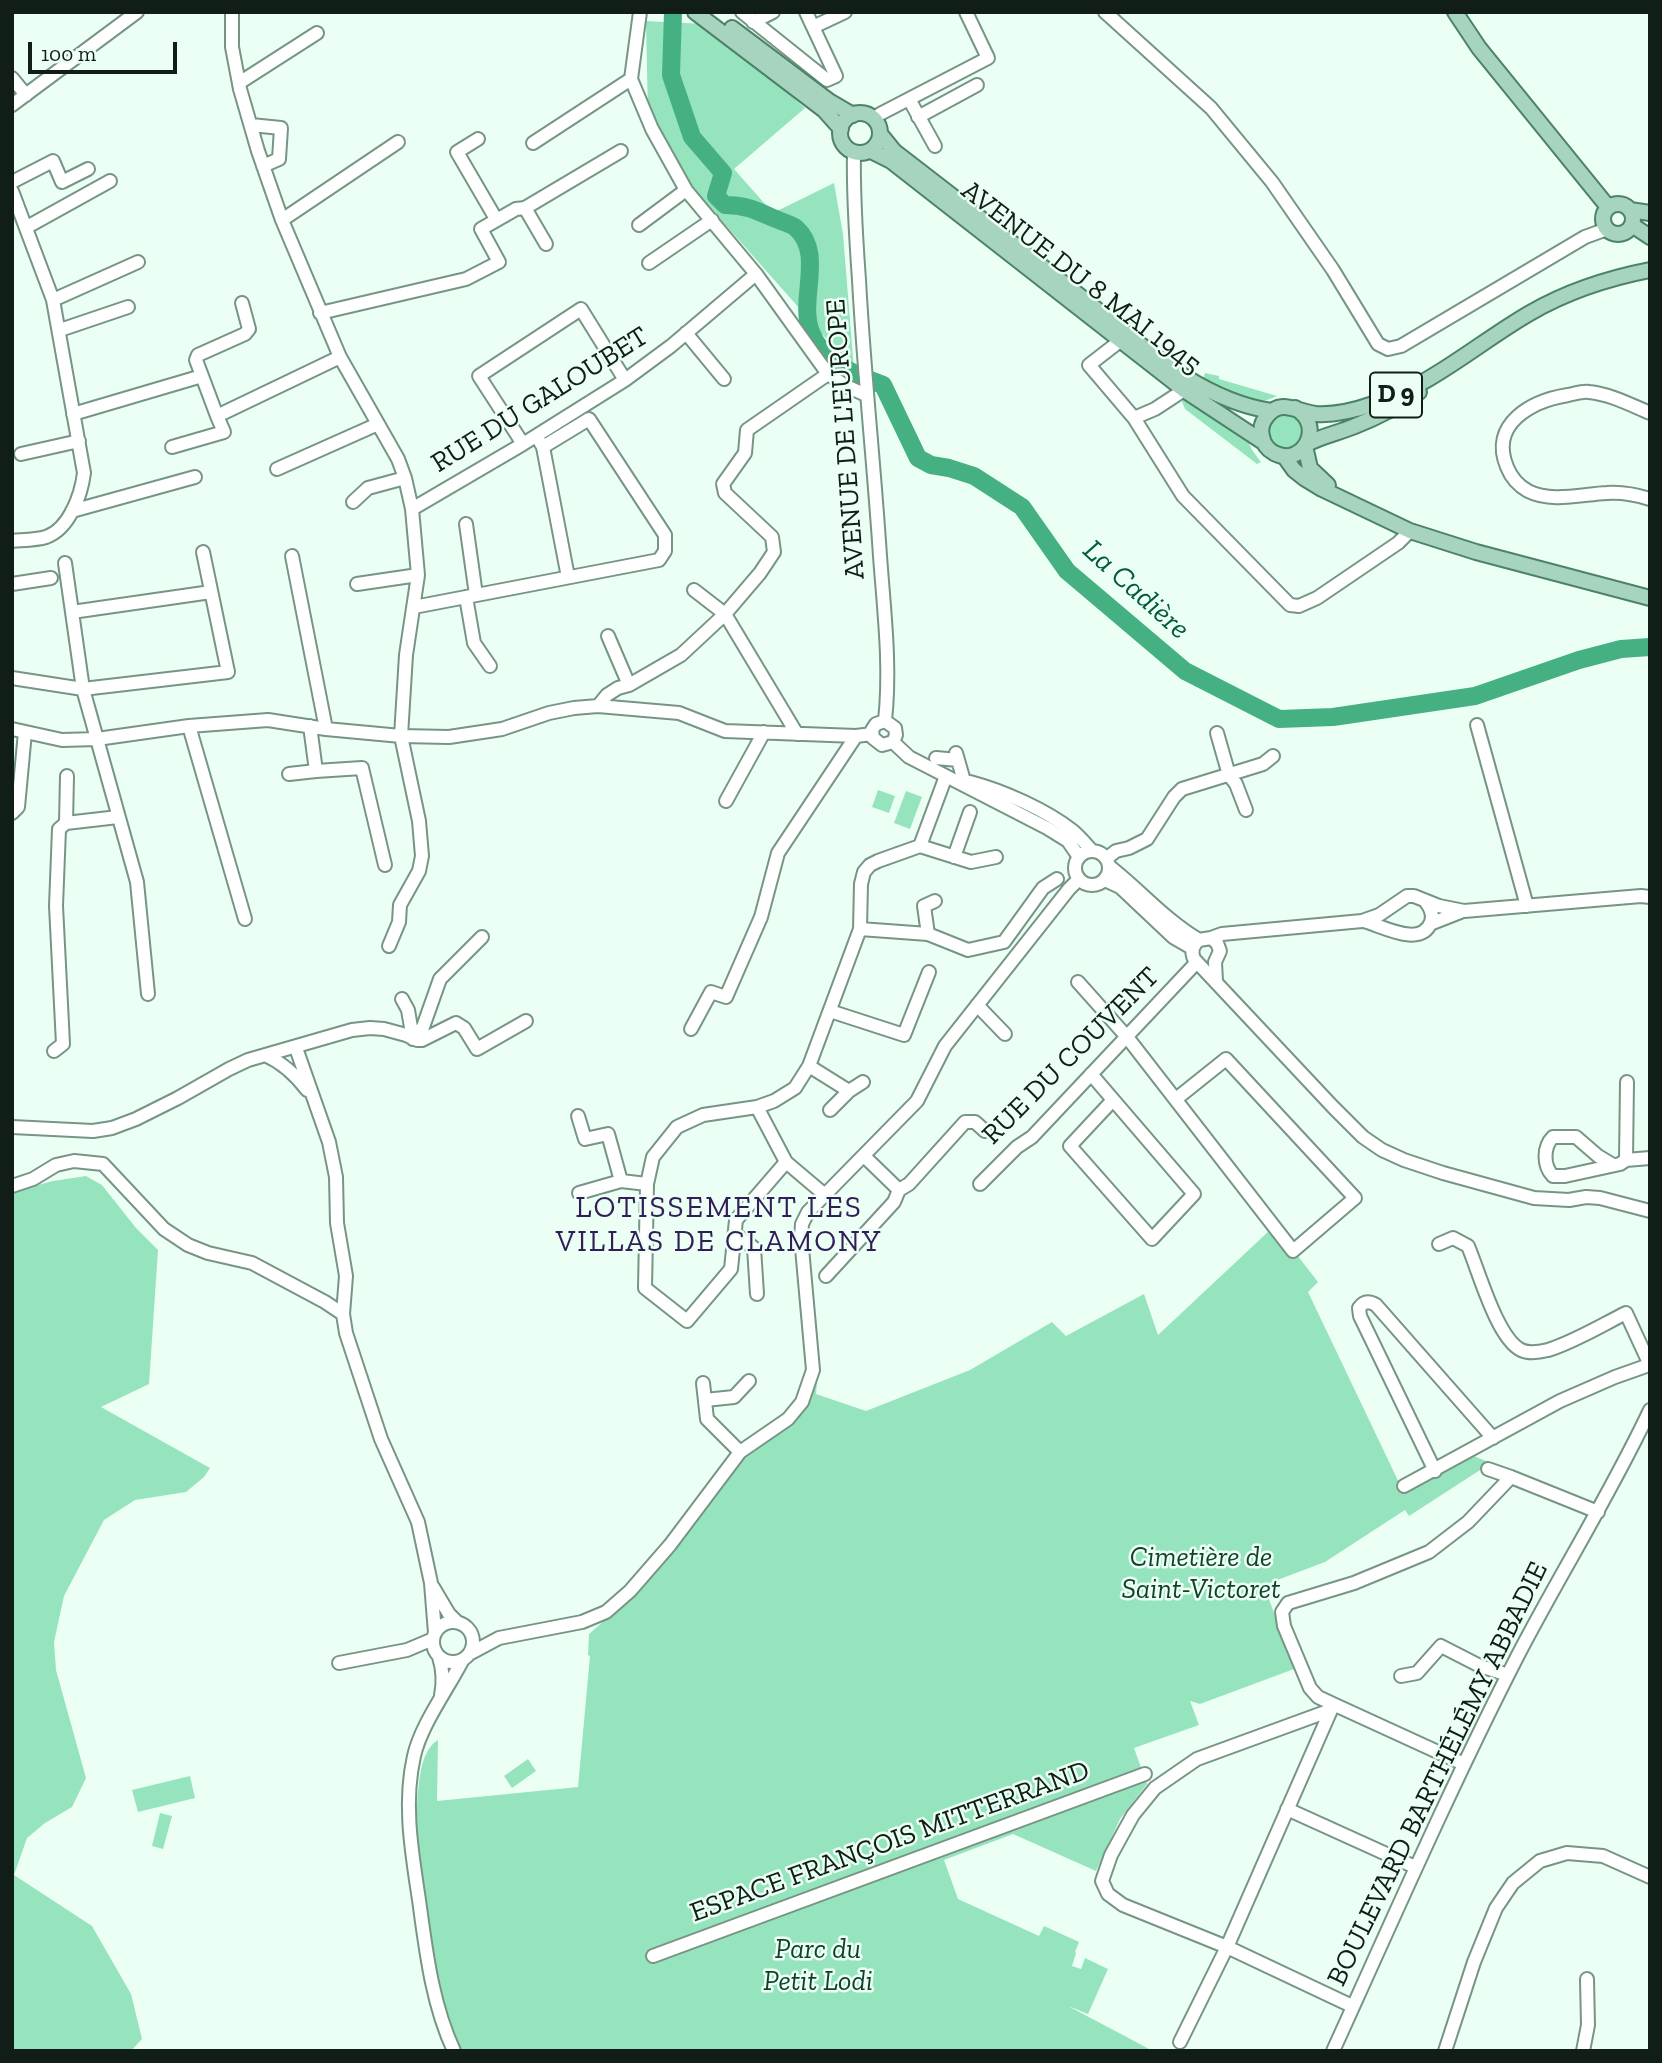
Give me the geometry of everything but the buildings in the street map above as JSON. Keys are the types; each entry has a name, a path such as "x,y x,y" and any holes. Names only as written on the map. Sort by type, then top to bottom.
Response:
{"main road":[{"path":"695,12 824,110 841,129"},
{"path":"711,12 829,101 853,114 864,114 875,119 881,135 871,151 854,153 842,141 841,129 847,118 853,114"},
{"path":"1455,12 1479,48 1608,207"},
{"name":"AVENUE DU 8 MAI 1945","path":"881,135 894,151 1143,346 1196,384 1232,401 1270,411"},
{"name":"AVENUE DU 8 MAI 1945","path":"871,151 891,161 1184,390 1263,442"},
{"path":"1631,217 1625,232 1620,234 1607,229 1604,215 1608,207 1620,204 1650,237"},
{"path":"1631,217 1650,213"},
{"name":"D 9","path":"1295,408 1315,414 1372,405 1416,385 1531,313 1559,299 1609,280 1650,270"},
{"name":"D 9","path":"1306,445 1322,436 1384,414 1408,400 1486,342"},
{"path":"1306,445 1298,452 1284,456 1274,453 1263,442 1261,431 1263,421 1270,411 1285,406 1295,408 1306,417 1310,432 1306,445 1310,468 1335,491 1374,513"},
{"path":"1284,456 1294,470 1322,489 1410,531 1476,552 1650,598"}],"street":[{"path":"12,105 137,12"},
{"path":"232,12 232,47 239,83 282,220 340,357 398,459 412,509 418,575 406,655 401,736 419,821 422,856 419,871 400,905 399,922 389,946"},
{"path":"640,12 631,79 652,129 685,190 756,274 828,374 844,385 866,392"},
{"path":"742,12 827,80 836,76 806,12"},
{"path":"753,22 774,12"},
{"path":"813,27 845,12"},
{"path":"875,119 988,58 966,12"},
{"path":"1105,12 1211,108 1279,190 1334,270 1378,344 1388,349 1401,345 1585,237 1607,229"},
{"path":"239,83 317,33"},
{"path":"12,78 26,96"},
{"path":"533,143 631,79"},
{"path":"918,117 977,85"},
{"path":"909,99 935,146"},
{"path":"251,125 281,128 279,159 263,166"},
{"path":"478,139 457,152 496,219"},
{"path":"282,220 398,142"},
{"path":"320,313 466,279 499,262 481,229 516,209 525,208 621,151"},
{"name":"AVENUE DE L'EUROPE","path":"854,153 853,193 863,360 878,510 887,653 886,721"},
{"path":"12,182 53,161 62,183 88,169"},
{"path":"27,228 110,181"},
{"path":"639,225 685,190"},
{"path":"12,191 53,300 84,473 82,487 72,511 60,530 44,538 12,541"},
{"path":"525,208 546,244"},
{"path":"649,263 712,220"},
{"path":"53,300 138,262"},
{"name":"RUE DU GALOUBET","path":"412,509 523,443 540,441 686,333 756,274"},
{"path":"172,447 224,432 196,360 198,355 245,334 249,329 242,303"},
{"path":"60,330 128,307"},
{"path":"523,443 479,376 581,309 625,380"},
{"path":"686,333 724,379"},
{"path":"1120,341 1089,365 1134,418 1183,496 1290,605 1299,607 1317,598 1398,543 1410,531"},
{"path":"217,416 340,357"},
{"path":"598,706 607,695 618,688 629,685 681,655 725,614 760,573 774,552 772,537 725,493 723,484 746,453 747,430 828,374"},
{"path":"74,414 202,376"},
{"path":"1134,418 1155,409 1184,390"},
{"path":"1650,413 1621,400 1588,392 1557,397 1537,403 1515,417 1505,432 1502,454 1511,477 1527,491 1548,497 1611,493 1650,499"},
{"path":"414,607 659,560 665,551 665,535 589,419 540,441 568,577"},
{"path":"277,469 378,424"},
{"path":"21,454 79,441"},
{"path":"72,511 195,477"},
{"path":"353,502 368,488 405,478"},
{"path":"466,524 474,643 490,666"},
{"path":"12,678 83,689 228,672 203,552"},
{"path":"289,556 318,727 316,771"},
{"path":"65,563 83,689 137,883 148,994"},
{"path":"357,584 418,575"},
{"path":"12,584 51,578"},
{"path":"694,590 725,614 797,734"},
{"path":"72,612 211,592"},
{"path":"608,636 629,685"},
{"path":"626,709 625,692 629,685"},
{"path":"12,813 18,807 18,730 62,740 97,739 189,726 268,720 401,736 449,737 502,729 549,713 598,706 679,713 725,731 856,736 872,734"},
{"path":"886,721 895,727 893,742 881,745 875,741 872,734 876,724 886,721"},
{"path":"1477,725 1527,906"},
{"path":"189,726 244,919"},
{"path":"726,801 764,733"},
{"path":"1217,733 1229,775 1236,784 1246,810"},
{"path":"691,1029 711,992 726,998 761,918 778,853 856,736"},
{"path":"893,742 908,757 934,760 958,756 964,781"},
{"path":"1105,880 1108,862 1116,851 1147,839 1182,789 1263,764 1273,756"},
{"path":"934,760 946,776 1068,841 1079,857"},
{"path":"289,774 362,768 385,865"},
{"path":"66,822 67,776"},
{"path":"946,776 1003,793 1053,818 1074,832 1092,851"},
{"path":"920,846 946,776"},
{"path":"954,857 970,812"},
{"path":"54,1051 63,1044 56,906 59,829 66,822 118,817"},
{"path":"786,1162 736,1220 731,1269 687,1321 645,1288 647,1184 653,1157 677,1127 704,1115 757,1107 774,1101 794,1088 809,1066 860,929 861,884 864,872 878,861 920,846 971,862 996,857"},
{"path":"1105,880 1089,885 1079,879 1075,868 1083,853 1092,851 1102,854 1177,927 1220,955 1208,966 1199,963"},
{"path":"860,929 928,934 968,950 1004,942 1044,888 1057,879"},
{"path":"436,1645 450,1662 466,1657 499,1638 582,1622 606,1612 630,1591 654,1564 740,1452 788,1419 802,1402 813,1370 802,1224 808,1213 918,1101 945,1046 1079,879"},
{"path":"1105,880 1120,887 1173,937 1205,943 1238,933 1362,921 1378,915 1407,896 1420,897 1432,912 1427,929 1416,935 1406,935 1362,921"},
{"path":"1430,924 1464,911 1641,896 1649,898"},
{"path":"928,934 924,906 935,901"},
{"path":"1425,901 1464,911"},
{"path":"1396,903 1392,919 1401,933"},
{"path":"414,1039 423,1027 440,979 482,937"},
{"path":"1205,943 1193,956 1333,1107 1363,1137 1382,1150 1443,1173 1534,1198 1600,1198 1650,1211"},
{"path":"1215,962 1216,981"},
{"name":"RUE DU COUVENT","path":"980,1184 1017,1147 1031,1138 1199,963"},
{"path":"830,1011 904,1035 929,972"},
{"path":"1079,982 1176,1098 1293,1251 1355,1198 1226,1059 1176,1098"},
{"path":"402,999 414,1039"},
{"path":"977,1005 1005,1034"},
{"path":"12,1127 93,1131 112,1128 178,1098 229,1069 265,1055 337,1034 370,1028 398,1032 422,1040 456,1023 464,1027 477,1049 526,1021"},
{"path":"296,1048 329,1142 335,1177 337,1223 346,1276 343,1314 350,1349 374,1419 418,1522 431,1583 436,1645 444,1683 440,1702"},
{"path":"265,1055 291,1071 312,1096"},
{"path":"809,1066 849,1091"},
{"path":"1091,1074 1194,1194 1152,1239 1070,1146 1113,1100"},
{"path":"830,1110 849,1091 863,1082"},
{"path":"1626,1160 1628,1082"},
{"path":"757,1107 786,1162 825,1195"},
{"path":"578,1116 585,1139 608,1134 621,1181"},
{"path":"826,1276 894,1202 899,1190 909,1184 965,1122 975,1122 985,1130"},
{"path":"1613,1165 1576,1137 1553,1137 1548,1142 1545,1158 1552,1176 1566,1176 1613,1165 1626,1160 1650,1158"},
{"path":"865,1157 899,1190"},
{"path":"12,1186 33,1179 57,1165 74,1161 103,1164 164,1230 188,1245 208,1253 252,1263 343,1314"},
{"path":"579,1193 621,1181 647,1184"},
{"path":"735,1234 754,1248 757,1294"},
{"path":"1404,1486 1560,1401 1649,1365 1626,1313 1548,1350 1523,1351 1510,1342 1499,1325 1468,1246 1453,1238 1439,1244"},
{"path":"1435,1471 1360,1316 1359,1308 1364,1303 1376,1306 1493,1438"},
{"path":"705,1401 734,1397 749,1381"},
{"path":"703,1382 707,1419 740,1452"},
{"name":"BOULEVARD BARTHÉLÉMY ABBADIE","path":"1337,2050 1352,2006 1464,1764 1508,1675 1598,1512 1650,1410"},
{"path":"1488,1469 1598,1512"},
{"path":"1464,1764 1332,1707 1318,1697 1310,1688 1284,1626 1282,1612 1284,1607 1293,1601 1354,1583 1429,1552 1474,1517 1511,1477"},
{"path":"431,1583 449,1614 468,1629 474,1641 426,1724 414,1755 410,1787 410,1822 422,1922 435,1998 454,2051"},
{"path":"436,1645 444,1624 457,1622"},
{"path":"472,1634 499,1638"},
{"path":"339,1663 436,1645"},
{"path":"1401,1676 1417,1673 1441,1646 1508,1675"},
{"path":"1180,2042 1227,1947 1332,1707"},
{"path":"1332,1707 1197,1759 1154,1787 1133,1815 1111,1856 1102,1881 1108,1894 1124,1905 1227,1947 1352,2006"},
{"name":"ESPACE FRANÇOIS MITTERRAND","path":"653,1956 1145,1774"},
{"path":"1287,1808 1415,1867"},
{"path":"1445,2051 1474,1962 1496,1908 1513,1883 1540,1861 1567,1853 1603,1856 1650,1877"},
{"path":"1583,2051 1588,2025 1587,1979"}],"green space":[{"path":"646,21 705,24 805,108 734,169 773,213 834,183 843,234 854,370 691,186 648,114"},
{"path":"1205,373 1277,396 1261,401 1239,397 1203,379"},
{"path":"1183,400 1187,400 1248,441 1261,462 1257,464 1185,409"},
{"path":"1285,414 1297,420 1303,432 1297,444 1285,450 1273,444 1267,432 1273,420"},
{"path":"878,790 895,796 889,813 872,807"},
{"path":"906,791 922,797 910,829 894,823"},
{"path":"86,1176 102,1185 136,1228 158,1250 149,1384 101,1407 210,1468 204,1477 186,1492 135,1500 104,1520 64,1596 54,1642 56,1670 86,1778 72,1807 45,1823 27,1838 14,1875 92,1926 131,1994 142,2039 131,2051 12,2051 12,1192"},
{"path":"1270,1230 1293,1258 1297,1255 1318,1282 1308,1292 1403,1491 1471,1455 1491,1463 1409,1516 1405,1510 1325,1562 1264,1585 1294,1669 1200,1704 1190,1701 1199,1725 1134,1748 1147,1784 1120,1819 1096,1871 1013,1834 944,1860 958,1899 1039,1936 1044,1926 1079,1942 1072,1966 1081,1969 1085,1958 1108,1969 1088,2014 1068,2006 1153,2051 460,2051 437,1981 423,1906 418,1855 414,1805 417,1805 424,1760 432,1745 438,1740 437,1801 578,1787 590,1656 589,1634 637,1592 740,1462 763,1443 784,1431 804,1412 817,1383 816,1394 866,1411 970,1370 1052,1322 1066,1336 1144,1294 1158,1335"},
{"path":"528,1759 536,1771 512,1788 504,1776"},
{"path":"190,1776 195,1798 138,1812 132,1790"},
{"path":"160,1813 172,1816 163,1849 152,1846"}],"waterway":[{"name":"La Cadière","path":"673,12 671,75 692,137 723,173 716,196 725,205 752,209 792,225 804,239 810,264 808,319 816,343 841,366 883,385 918,458 931,465 974,476 1022,507 1067,571 1185,671 1279,719 1333,717 1475,696 1579,660 1621,649 1650,647"}],"district":[{"name":"LOTISSEMENT LES VILLAS DE CLAMONY","path":"719,1225"}],"park label":[{"name":"Cimetière de Saint-Victoret","path":"1201,1574"},
{"name":"Parc du Petit Lodi","path":"818,1966"}]}
